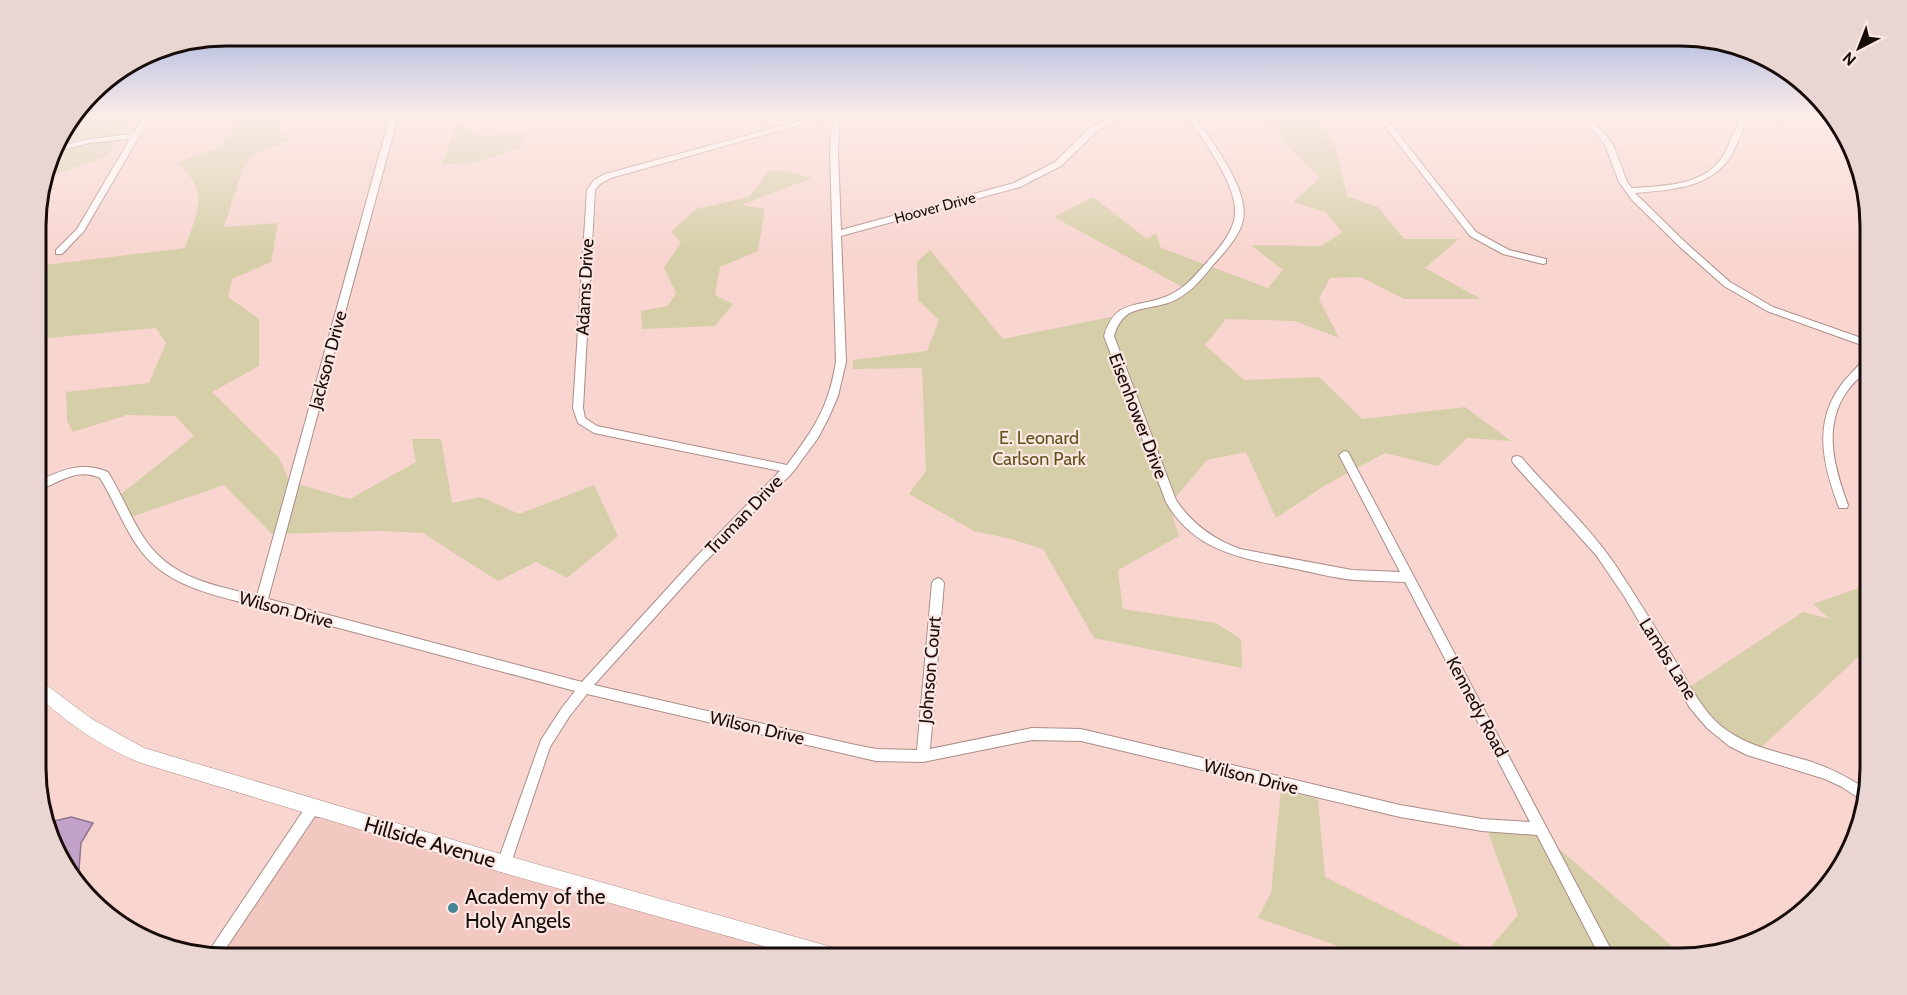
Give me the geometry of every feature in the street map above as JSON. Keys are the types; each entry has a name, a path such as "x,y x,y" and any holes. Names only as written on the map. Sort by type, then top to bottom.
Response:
{"main road":[{"name":"Hillside Avenue","path":"46,693 62,708 90,728 141,755 504,864 803,948"}],"street":[{"path":"59,252 80,231 120,162"},
{"name":"Jackson Drive","path":"261,604 381,162"},
{"name":"Adams Drive","path":"658,162 608,176 597,182 591,190 578,408 581,420 594,429 789,469"},
{"name":"Truman Drive","path":"504,864 545,744 584,688 699,561 789,469 824,417 838,379 841,362 834,162"},
{"name":"Hoover Drive","path":"837,234 1017,185 1060,162"},
{"name":"Eisenhower Drive","path":"1218,162 1236,194 1240,211 1236,228 1208,265 1182,292 1166,301 1143,304 1125,311 1113,321 1109,336 1110,344 1171,502 1178,514 1198,534 1226,548 1352,575 1408,577"},
{"path":"1417,162 1473,234 1506,252 1543,261"},
{"path":"1615,162 1630,191 1683,245 1740,292 1778,312 1860,341"},
{"path":"1630,191 1686,183 1710,174 1722,162"},
{"path":"1843,505 1827,455 1828,422 1842,390 1860,371"},
{"name":"Kennedy Road","path":"1344,455 1603,948"},
{"name":"Lambs Lane","path":"1517,460 1610,565 1694,703 1716,730 1761,756 1797,762 1828,772 1858,792"},
{"name":"Wilson Drive","path":"47,482 68,472 98,471 107,480 141,546 165,570 196,585 584,688 876,755 923,756 1032,734 1081,735 1400,811 1482,825 1541,830"},
{"name":"Johnson Court","path":"923,756 938,583"},
{"path":"219,948 312,809 336,814"}],"shaded area":[{"name":"Academy of the Holy Angels","path":"312,809 782,948 227,948 219,948"},
{"path":"71,817 93,823 81,843 79,871 60,837 55,821"}],"green space":[{"path":"59,162 90,162 55,174"},
{"path":"247,162 243,168 224,227 278,223 271,262 232,279 228,297 259,319 259,366 212,392 279,458 290,482 350,499 416,462 412,439 441,439 452,503 481,497 519,514 594,485 618,536 567,578 536,562 498,581 423,533 380,531 272,534 224,485 128,518 116,498 194,436 175,416 127,415 73,432 67,421 66,392 149,383 166,343 156,328 47,338 47,265 185,248 197,213 198,193 188,173 177,163"},
{"path":"443,162 471,162 442,165"},
{"name":"E. Leonard Carlson Park","path":"1304,162 1339,162 1347,196 1378,207 1404,239 1459,239 1425,268 1481,299 1404,299 1361,277 1330,278 1319,299 1339,338 1295,321 1226,319 1205,345 1244,380 1319,377 1362,419 1465,407 1511,441 1467,438 1438,466 1385,453 1324,486 1276,518 1246,452 1207,460 1169,505 1179,536 1118,570 1123,609 1216,623 1241,639 1242,668 1094,638 1043,549 974,531 909,494 926,471 922,368 853,369 853,360 927,351 939,320 918,300 917,262 930,250 1003,339 1116,316 1186,289 1054,217 1093,197 1147,239 1156,233 1161,248 1268,288 1283,270 1251,245 1322,246 1342,232 1325,212 1293,202 1320,178"},
{"path":"769,171 785,171 812,178 741,205 765,209 758,251 720,267 715,295 733,304 715,326 642,329 641,311 668,306 676,293 664,268 681,242 671,232 696,209 749,197"},
{"path":"1860,588 1860,655 1754,754 1713,729 1688,688 1803,612 1830,619 1813,604"},
{"path":"1281,790 1318,799 1325,877 1467,948 1344,948 1258,918 1271,893"},
{"path":"1488,832 1543,835 1674,948 1490,948 1518,915"}],"place":[{"name":"Academy of the Holy Angels","path":"453,908"}]}
